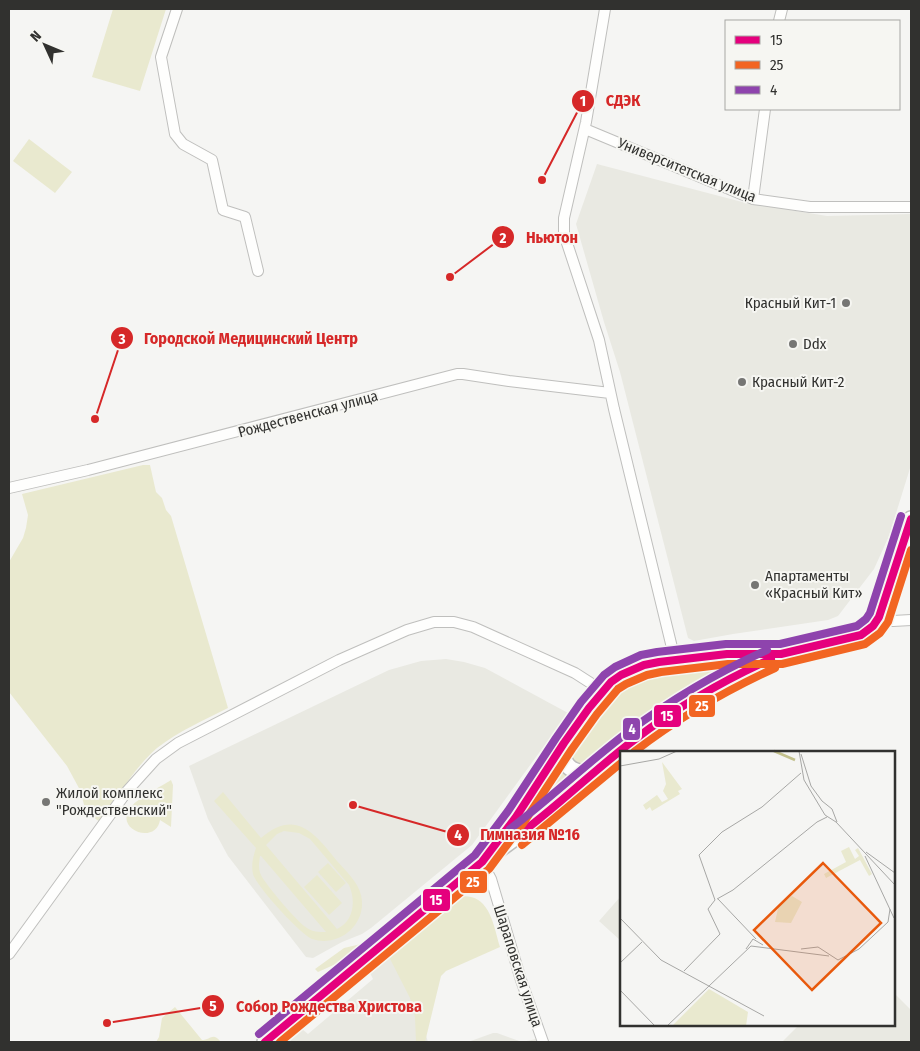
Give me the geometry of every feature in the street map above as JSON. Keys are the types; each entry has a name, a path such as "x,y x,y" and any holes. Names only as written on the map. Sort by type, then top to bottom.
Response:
{"main road":[{"path":"621,751 647,730 750,667 781,654 862,635 873,626 879,617 911,519"},
{"path":"482,862 516,817 564,743 611,682 631,670 644,665 674,660 703,656 781,654"},
{"path":"703,656 709,657 720,665 723,676 720,684"},
{"path":"564,743 562,757 570,769 578,772 595,772"},
{"path":"265,1042 482,862 530,827 620,752"}],"street":[{"path":"177,9 161,57 175,134 182,144 212,160 224,210 245,217 258,271"},
{"path":"605,9 585,129 564,218 564,234 599,340 674,660"},
{"path":"753,199 765,110"},
{"name":"Университетская улица","path":"585,129 753,199 810,207 911,207"},
{"name":"Рождественская улица","path":"9,488 88,470 457,374 610,393"},
{"path":"879,617 893,621 911,620"},
{"path":"9,954 128,790 144,771 167,750 303,678 381,641 422,625 443,621 454,622 473,627 569,670 603,691"},
{"name":"Шараповская улица","path":"482,862 491,879 521,980 543,1042"}],"shaded area":[{"path":"597,164 746,203 827,216 911,214 911,465 889,536 874,569 838,616 828,620 694,641 688,638 620,372 576,224"},
{"path":"446,659 485,668 568,713 472,845 371,928 313,958 306,957 228,856 208,819 189,766 389,670 421,661"},
{"path":"620,897 620,940 599,921"},
{"path":"389,953 413,991 428,1042 289,1042 302,1029 308,1034 373,979 369,971 370,969"},
{"path":"895,994 911,1010 911,1042 782,1042 798,1026 895,1026"},
{"path":"497,1033 522,1042 468,1042"},
{"path":"536,1039 537,1042 522,1042"}],"green space":[{"path":"113,9 166,9 140,91 92,77"},
{"path":"29,139 72,172 55,193 13,161"},
{"path":"143,465 150,465 156,492 162,498 166,510 171,516 228,708 183,731 157,748 133,774 100,822 86,812 80,790 67,766 9,692 9,562 23,538 26,528 28,515 22,494"},
{"path":"707,665 717,670 718,677 716,680 594,766 584,769 570,758 574,743 580,734 611,697 628,683 661,671"},
{"path":"559,765 567,774 577,780 534,814 531,814 530,810"},
{"path":"171,780 173,785 171,827 160,820 157,828 151,832 144,833 131,827 127,822 127,814 132,806"},
{"path":"223,792 261,838 273,829 284,825 294,825 304,828 321,841 351,877 359,890 362,906 356,924 341,937 332,940 322,941 306,936 262,889 253,874 253,858 256,848 214,801","holes":["284,831 299,833 310,839 349,885 353,904 352,910 347,921 337,929 266,845 277,834","261,856 326,932 316,932 309,929 296,919 282,903 261,875 259,868"]},
{"path":"328,863 346,883 336,892 318,872"},
{"path":"317,875 342,903 329,915 304,887"},
{"path":"459,896 478,900 488,910 500,947 446,971 441,976 425,1042 416,1042 415,1017 410,998 387,953"},
{"path":"361,944 338,963 318,972 315,969 344,948"},
{"path":"175,1007 202,1040 215,1037 220,1041 156,1042 159,1037 162,1018"}],"transit line":[{"name":"4","path":"259,1034 475,855 508,811 581,702 604,675 615,667 641,655 726,644 780,644 857,626 870,613 901,516"},
{"name":"15","path":"265,1042 482,862 516,817 589,708 611,682 621,675 644,665 659,662 727,654 781,654 861,635 873,626 879,617 911,519"},
{"name":"25","path":"280,1042 489,869 524,822 597,714 618,689 647,675 661,672 728,664 782,664 865,644 880,633 888,622 911,550"},
{"name":"4","path":"510,829 613,744 661,708 731,667 767,650"},
{"name":"15","path":"620,751 650,728 700,696 735,676 771,659"},
{"name":"25","path":"635,751 702,706 775,668"},
{"name":"15","path":"516,837 620,751"},
{"name":"25","path":"522,845 620,764"}],"place":[{"name":"СДЭК","path":"542,180"},
{"name":"Ньютон","path":"450,277"},
{"name":"Красный Кит-1","path":"846,303"},
{"name":"Ddx","path":"793,344"},
{"name":"Красный Кит-2","path":"742,382"},
{"name":"Городской Медицинский Центр","path":"95,419"},
{"name":"Апартаменты «Красный Кит»","path":"755,585"},
{"name":"Жилой комплекс \"Рождественский\"","path":"46,802"},
{"name":"Гимназия №16","path":"353,805"},
{"name":"Собор Рождества Христова","path":"107,1023"}]}
